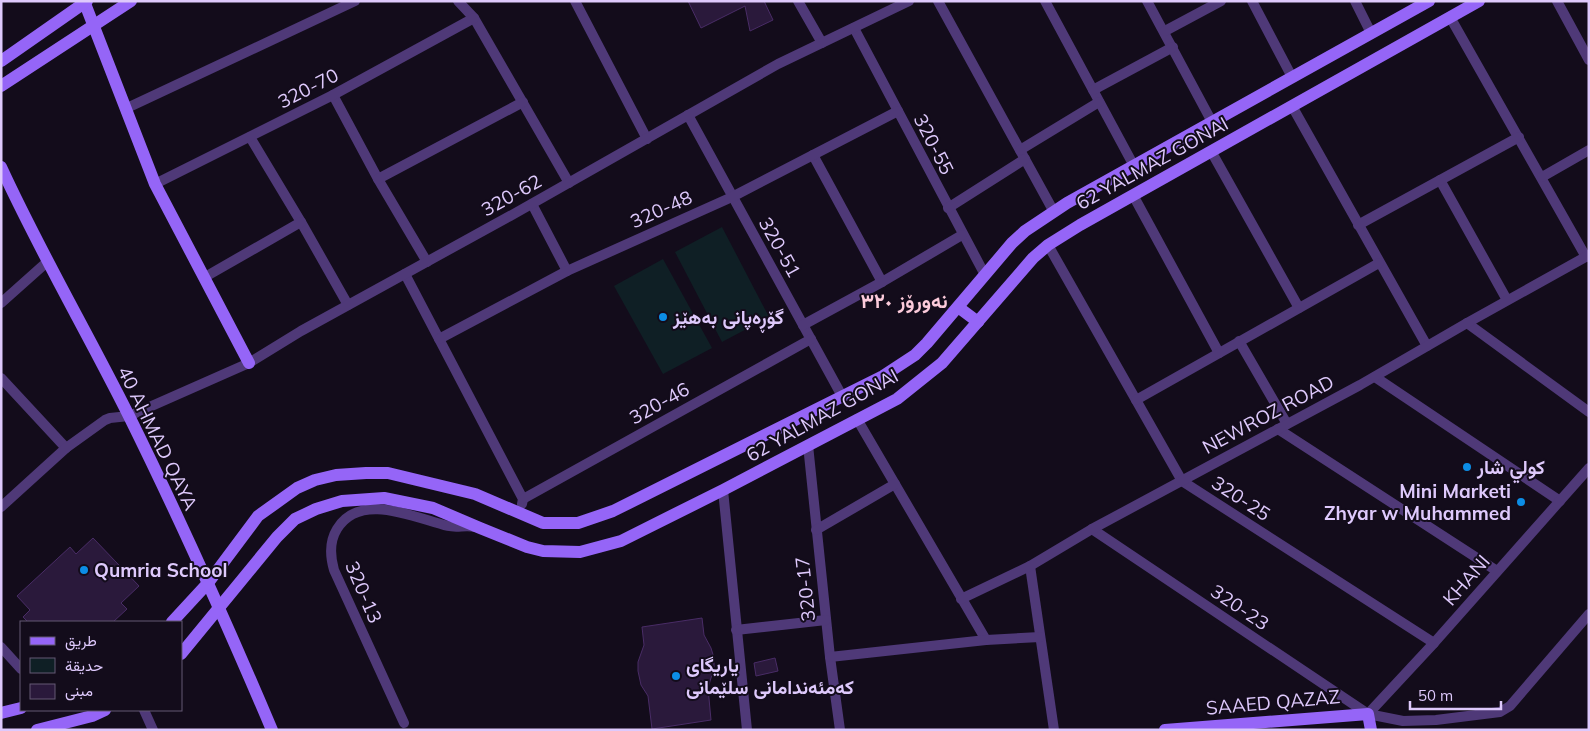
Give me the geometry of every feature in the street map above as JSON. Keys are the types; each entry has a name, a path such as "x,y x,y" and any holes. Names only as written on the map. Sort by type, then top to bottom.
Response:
{"main road":[{"path":"1,86 131,1"},
{"name":"62 YALMAZ GONAI","path":"173,621 208,583 258,516 298,488 315,480 336,475 388,473 475,494 520,515 543,523 578,523 613,511 883,376 915,355 1025,231 1134,166 1429,1"},
{"name":"62 YALMAZ GONAI","path":"182,653 277,537 295,519 316,509 342,501 384,498 433,508 527,547 543,551 580,552 621,541 724,490 897,398 942,363 1033,258 1048,245 1132,195 1479,1"},
{"path":"1,61 85,2 156,184 249,363"},
{"name":"40 AHMAD QAYA","path":"2,171 47,262 129,416 220,608 272,730"},
{"path":"958,307 978,322"},
{"path":"1,713 20,708"},
{"path":"37,730 92,716 103,711"},
{"name":"SAAED QAZAZ","path":"1165,730 1368,714 1371,730"}],"street":[{"path":"127,108 355,1"},
{"path":"575,1 647,139"},
{"path":"798,1 822,43"},
{"name":"320-62","path":"1,507 66,448 110,418 129,416 249,363 301,331 532,204 778,64 909,1"},
{"path":"938,1 1054,212"},
{"path":"1045,1 1134,166"},
{"path":"1148,1 1212,122"},
{"path":"1165,31 1221,1"},
{"path":"1252,1 1292,77"},
{"path":"1355,1 1371,33"},
{"path":"1557,1 1589,60"},
{"path":"462,2 474,18 569,183"},
{"path":"1450,17 1588,256"},
{"name":"320-70","path":"156,184 333,95 474,18"},
{"name":"320-55","path":"854,28 985,275"},
{"path":"1093,90 1173,47"},
{"path":"333,95 378,179 428,262"},
{"path":"378,179 523,102"},
{"path":"948,208 1022,154 1099,102"},
{"path":"1292,106 1379,264 1427,346"},
{"name":"320-48","path":"439,339 567,271 732,197 898,111"},
{"name":"320-51","path":"688,115 842,396"},
{"path":"1358,225 1519,136"},
{"path":"250,137 348,305"},
{"path":"1542,177 1589,150"},
{"path":"1211,151 1299,308"},
{"path":"813,155 882,282"},
{"path":"1440,180 1507,300"},
{"path":"1132,195 1218,353"},
{"path":"532,204 567,271"},
{"path":"205,277 301,222"},
{"path":"804,324 882,282 962,234"},
{"name":"320-25","path":"1048,245 1182,481 1434,643"},
{"name":"NEWROZ ROAD","path":"961,599 1030,566 1092,529 1375,377 1507,300 1588,256"},
{"path":"1,303 47,262"},
{"path":"1136,400 1379,264"},
{"path":"405,274 523,499 520,515"},
{"path":"1467,323 1589,412"},
{"name":"320-46","path":"523,499 811,339"},
{"path":"1239,341 1282,427 1496,571"},
{"path":"1375,377 1560,501"},
{"path":"1,378 66,448"},
{"path":"857,419 986,640"},
{"name":"320-17","path":"808,444 830,657 840,730"},
{"name":"KHANI","path":"1368,714 1588,472"},
{"path":"816,530 895,484"},
{"path":"724,490 747,730"},
{"name":"320-13","path":"404,723 334,570 331,551 335,532 340,524 351,514 366,509 408,515 450,527 471,526 480,528"},
{"name":"320-23","path":"1092,529 1368,714"},
{"path":"1030,566 1054,730"},
{"path":"1368,714 1403,721 1445,719 1500,712 1510,706 1589,614"},
{"path":"736,630 826,620"},
{"path":"830,657 986,640 1040,637"},
{"path":"1,647 20,668"},
{"path":"144,711 153,730"}],"green space":[{"path":"722,227 769,317 722,342 675,252"},
{"name":"گۆڕەپانی بەهێز","path":"663,259 712,348 663,374 614,286"}],"building":[{"path":"688,1 764,1 773,20 750,31 745,6 701,28"},
{"name":"Qumria School","path":"93,538 139,586 121,603 127,609 114,621 27,621 23,617 30,610 17,596 70,547 76,554"},
{"name":"یاریگای کەمئەندامانی سلێمانی","path":"702,618 704,635 714,658 714,668 708,688 711,720 652,729 648,696 641,685 638,671 638,662 644,645 642,627"},
{"path":"775,658 778,671 756,676 754,663"}],"place":[{"name":"گۆڕەپانی بەهێز","path":"663,317"},
{"name":"كولي شار","path":"1467,467"},
{"name":"Mini Marketi Zhyar w Muhammed","path":"1521,502"},
{"name":"Qumria School","path":"84,570"},
{"name":"یاریگای کەمئەندامانی سلێمانی","path":"676,676"}],"district":[{"name":"نەورۆز ٣٢٠","path":"904,301"}]}
